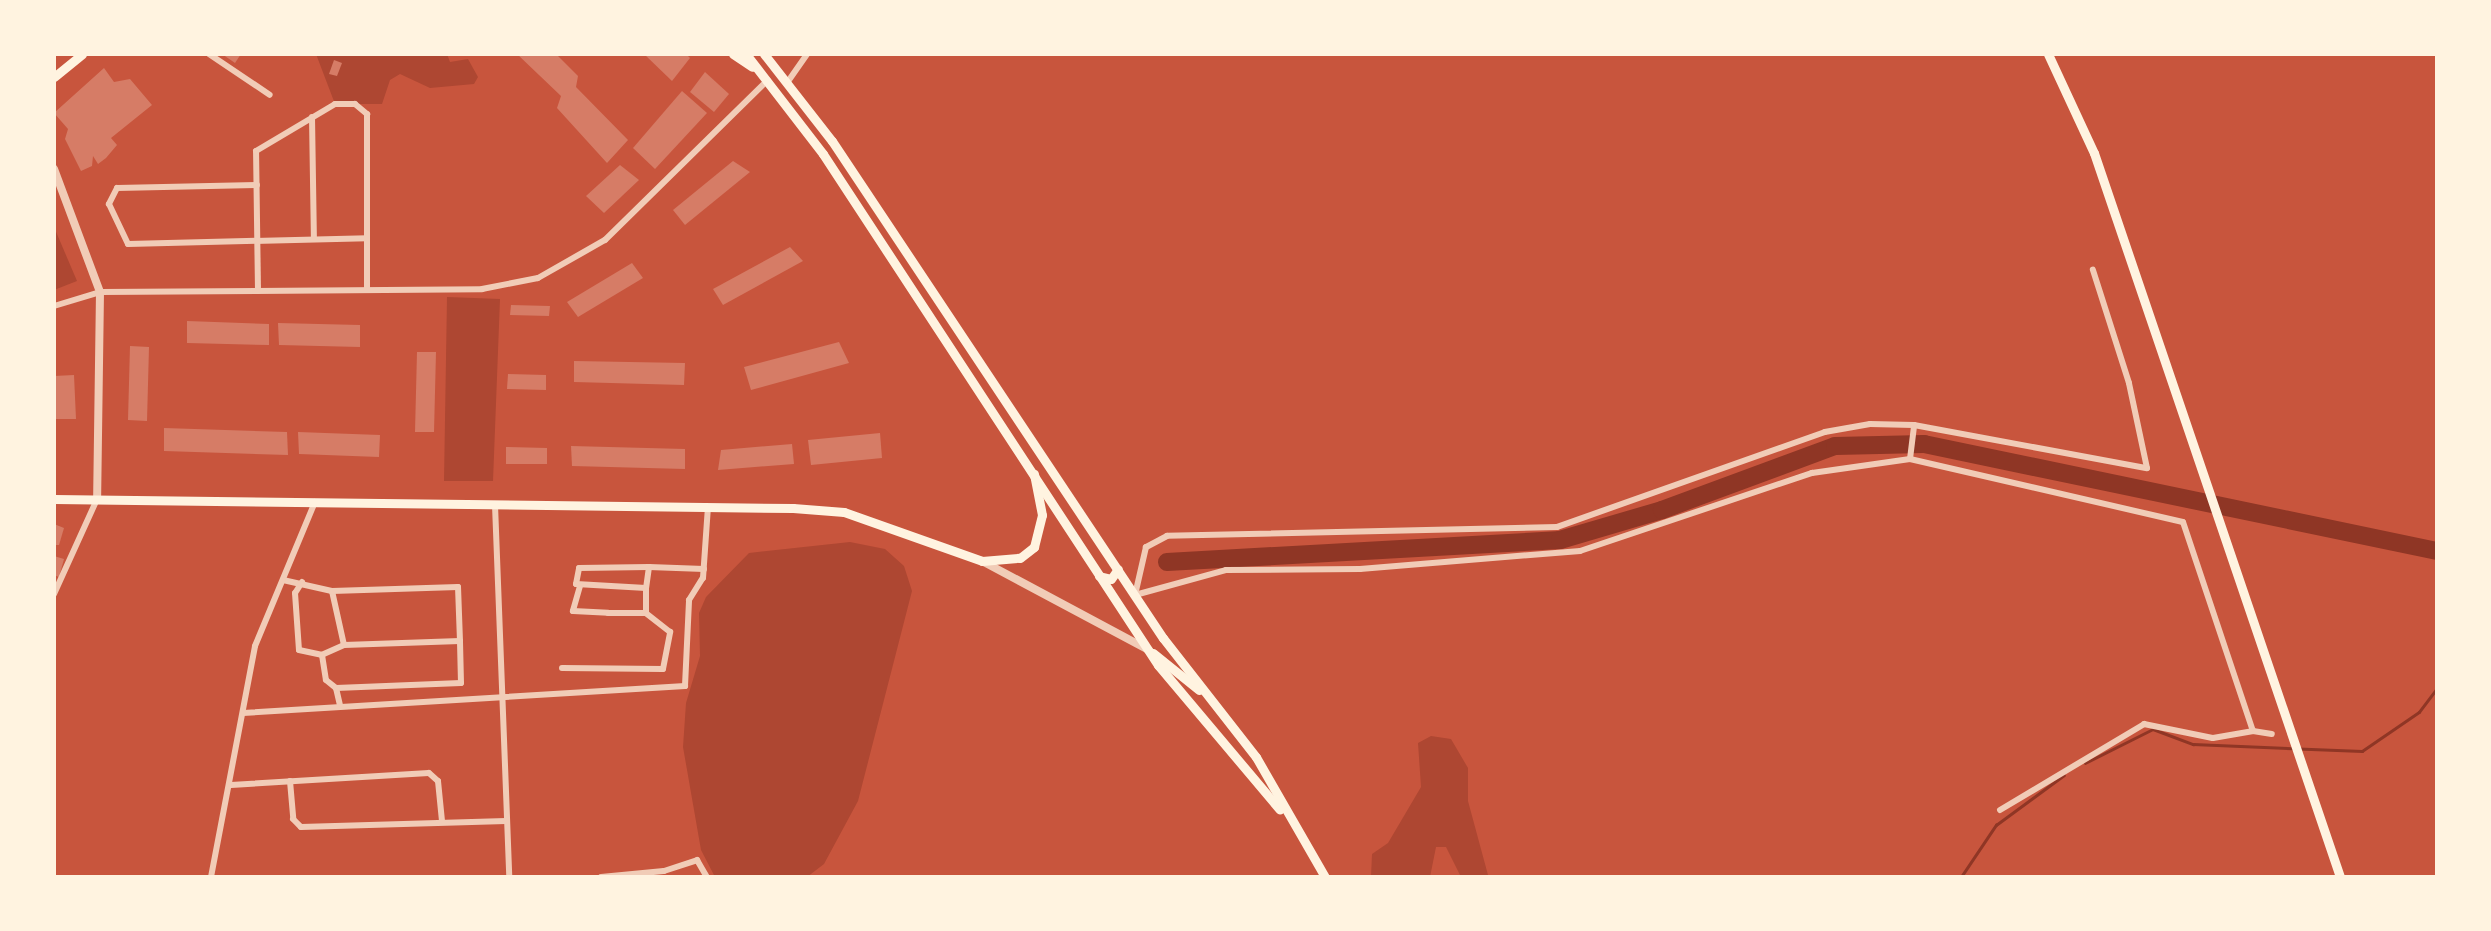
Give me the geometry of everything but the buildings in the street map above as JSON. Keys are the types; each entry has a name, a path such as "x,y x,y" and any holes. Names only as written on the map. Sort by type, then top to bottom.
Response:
{"main road":[{"path":"54,77 82,54"},
{"path":"733,54 766,77"},
{"path":"746,54 766,77 1034,474 1149,650 1297,830"},
{"path":"764,54 789,80"},
{"path":"770,54 1135,595 1210,699 1256,757 1325,877"},
{"path":"2048,54 2094,153 2340,877"},
{"path":"54,499 708,507 844,512 982,561 1020,558 1034,547 1042,515 1034,474"},
{"path":"1099,576 1115,578 1118,569"},
{"path":"1149,650 1210,699"}],"street":[{"path":"209,54 270,95"},
{"path":"789,80 807,54"},
{"path":"54,306 100,292 482,289 538,278 573,262 606,240 766,77"},
{"path":"258,290 256,151 335,104 363,106 367,114 367,289"},
{"path":"312,117 314,239"},
{"path":"54,169 100,292 97,499 54,594"},
{"path":"257,185 117,188 109,204 128,244 367,238"},
{"path":"2093,270 2129,383 2147,468 1914,426 1825,432 1557,527 1167,536 1146,547 1135,595 1226,570 1360,569 1580,551 1812,473 1910,459 2183,522 2253,731"},
{"path":"1910,459 1914,426"},
{"path":"211,877 231,785 255,646 315,502"},
{"path":"495,505 509,877"},
{"path":"243,713 685,686 690,600 704,569 708,507"},
{"path":"982,561 1149,650"},
{"path":"580,586 579,568 704,569"},
{"path":"646,614 649,568"},
{"path":"283,580 302,582 332,591 458,587 461,683 336,688"},
{"path":"302,582 295,593 299,650 322,654 344,645 460,641"},
{"path":"562,668 663,669 670,632 646,614 576,612 574,590 580,586 646,587"},
{"path":"332,591 344,645"},
{"path":"322,654 326,680 336,688 340,706"},
{"path":"2000,810 2144,723 2205,738 2253,731 2272,734"},
{"path":"231,785 429,773 438,780 442,821"},
{"path":"290,781 293,820 301,827 506,821"},
{"path":"601,877 697,860 707,877"}],"shaded area":[{"path":"316,54 447,54 450,62 468,59 478,77 474,84 430,88 400,74 390,80 382,104 335,104"},
{"path":"54,227 77,281 54,290"},
{"path":"447,297 500,299 493,481 444,481"},
{"path":"850,542 885,549 904,566 912,591 858,801 824,864 807,877 715,877 701,850 683,747 686,703 700,656 699,613 706,597 749,553"},
{"path":"1431,736 1451,739 1468,768 1468,801 1488,875 1461,877 1446,847 1436,847 1430,877 1371,877 1372,854 1388,843 1421,787 1418,743"}],"waterway":[{"path":"1167,562 1560,540 1662,510 1835,446 1924,444 2437,551"},
{"path":"2085,763 2153,729 2193,744 2362,751 2419,712 2437,688"},
{"path":"1961,877 1996,825 2064,775"}]}
